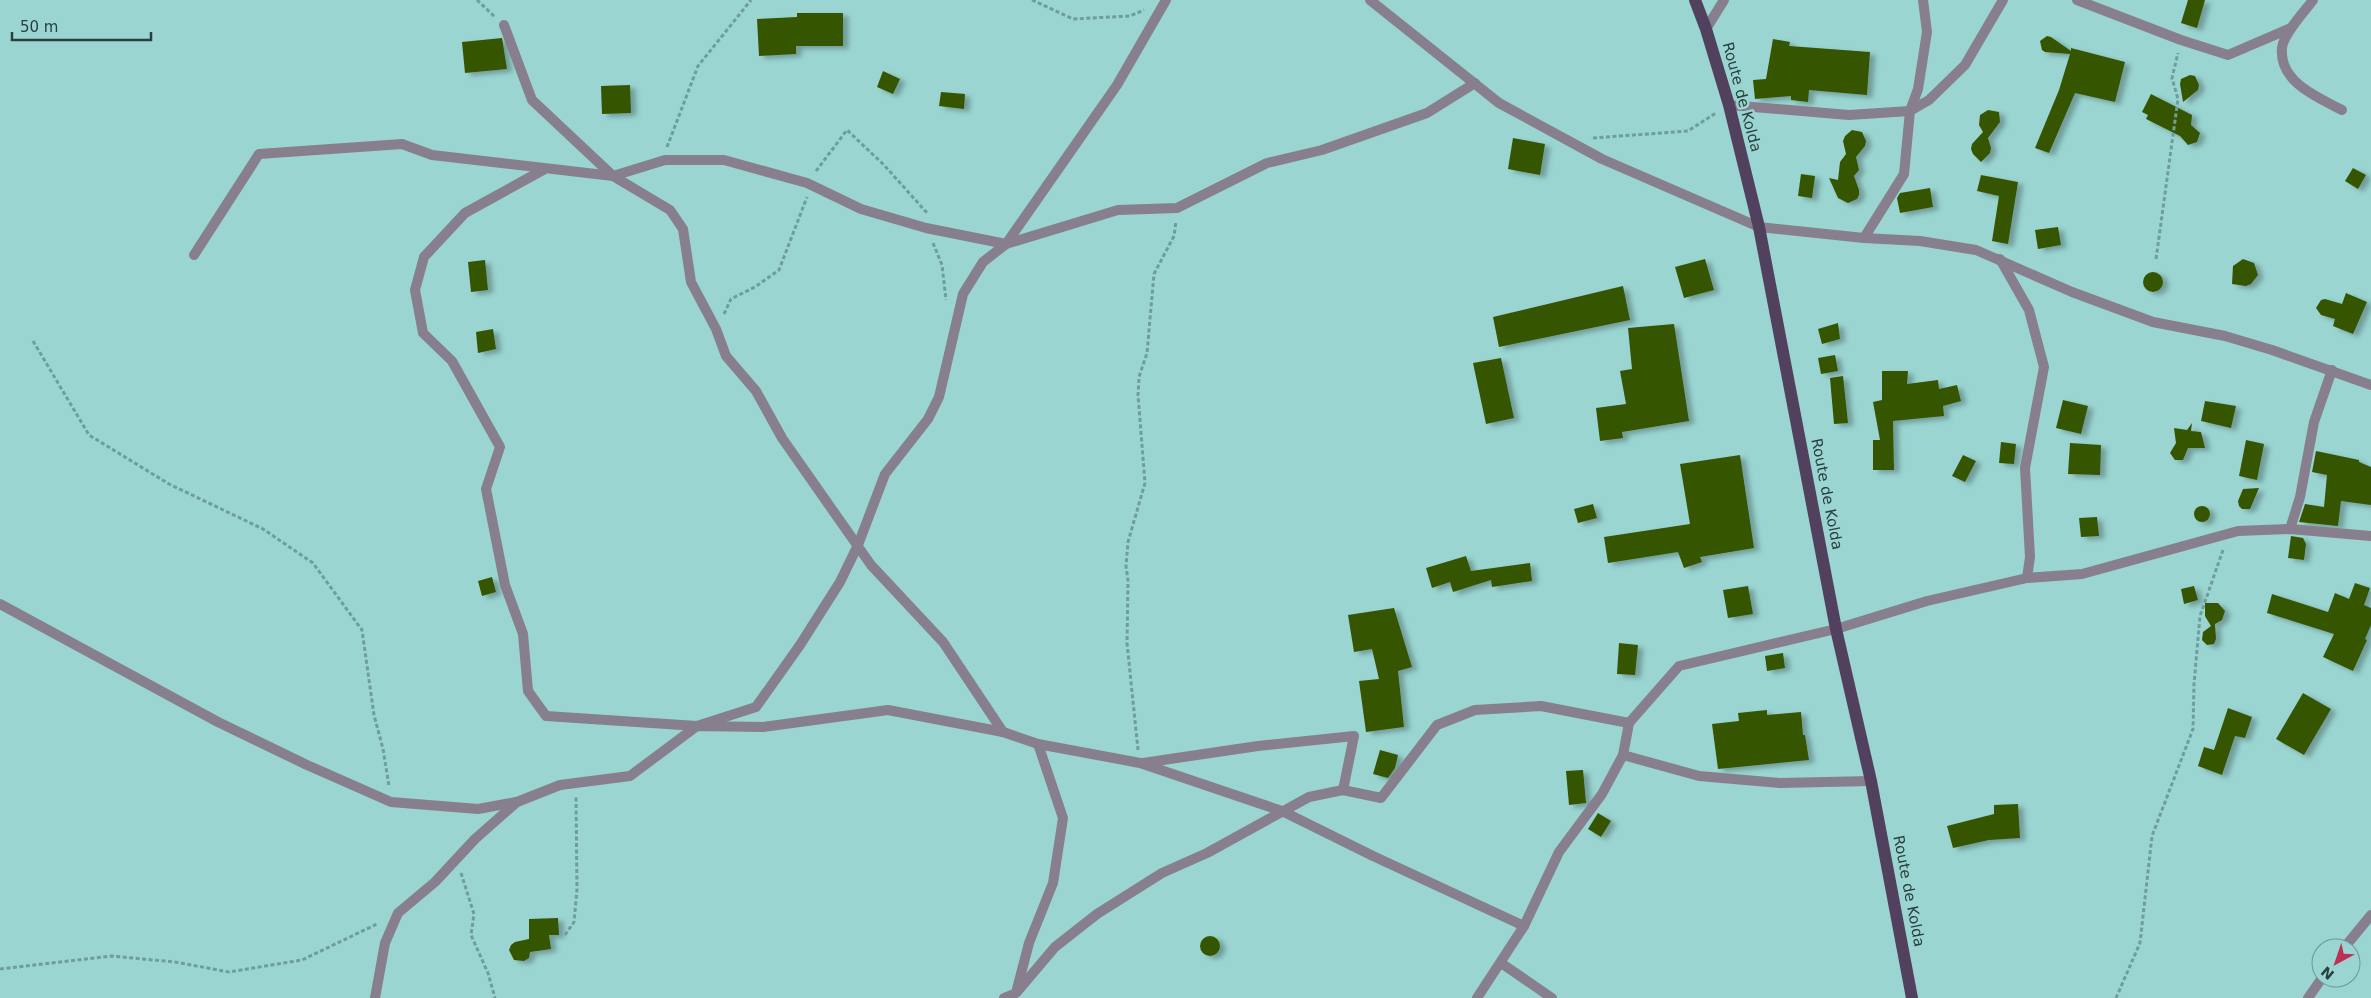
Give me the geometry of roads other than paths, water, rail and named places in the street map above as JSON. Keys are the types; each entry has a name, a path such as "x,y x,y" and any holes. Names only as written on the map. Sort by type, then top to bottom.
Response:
{"main road":[{"name":"Route de Kolda","path":"1695,0 1706,29 1729,105 1759,228 1836,629 1871,781 1912,998"}],"street":[{"path":"1370,0 1499,102 1602,159 1759,228 1920,242 1976,250 2072,292 2153,322 2225,336 2332,370 2371,385"},
{"path":"1706,29 1724,0"},
{"path":"1864,238 1904,174 1910,111 1918,89 1927,32 1923,0"},
{"path":"1729,105 1849,115 1910,111 1929,100 1965,65 2003,0"},
{"path":"2077,0 2181,40 2228,55 2291,28"},
{"path":"2313,0 2291,28 2282,47 2285,69 2301,88 2342,110"},
{"path":"0,604 218,722 307,765 391,802 478,809 517,802 560,785 630,776 697,726 756,707 800,646 840,582 858,545 885,474 928,419 939,397 963,294 983,262 1006,244 1117,85 1164,1"},
{"path":"504,25 532,100 613,176 670,210 683,229 691,282 716,329 726,356 756,390 782,438 871,565 943,642 1003,732"},
{"path":"194,255 259,154 402,144 432,155 543,170 613,176 665,160 724,160 807,183 861,209 926,228 1006,244 1118,210 1177,208 1267,162 1322,150 1427,113 1475,83"},
{"path":"543,170 465,213 424,257 415,290 423,333 452,361 500,447 486,489 505,585 524,634 528,691 546,716 697,726 763,727 888,710 1003,732 1038,744 1140,763 1282,811 1373,856 1524,926"},
{"path":"2000,259 2029,310 2044,367 2025,468 2030,557 2027,578"},
{"path":"2290,528 2300,497 2314,422 2332,370"},
{"path":"1478,998 1524,926 1559,852 1602,794 1623,755 1628,723 1680,666 1836,629 1927,601 2027,578 2082,574 2238,530 2290,528 2371,535"},
{"path":"1004,998 1016,993 1055,947 1098,914 1162,873 1207,853 1309,797 1343,790 1381,798 1437,725 1476,710 1541,706 1628,723"},
{"path":"1140,763 1258,746 1354,736 1343,790"},
{"path":"1016,993 1030,943 1053,883 1063,818 1038,744"},
{"path":"1623,755 1699,776 1780,783 1871,781"},
{"path":"375,998 385,942 398,913 435,882 460,855 517,802"},
{"path":"2352,938 2371,915"},
{"path":"1501,963 1552,998"}]}
